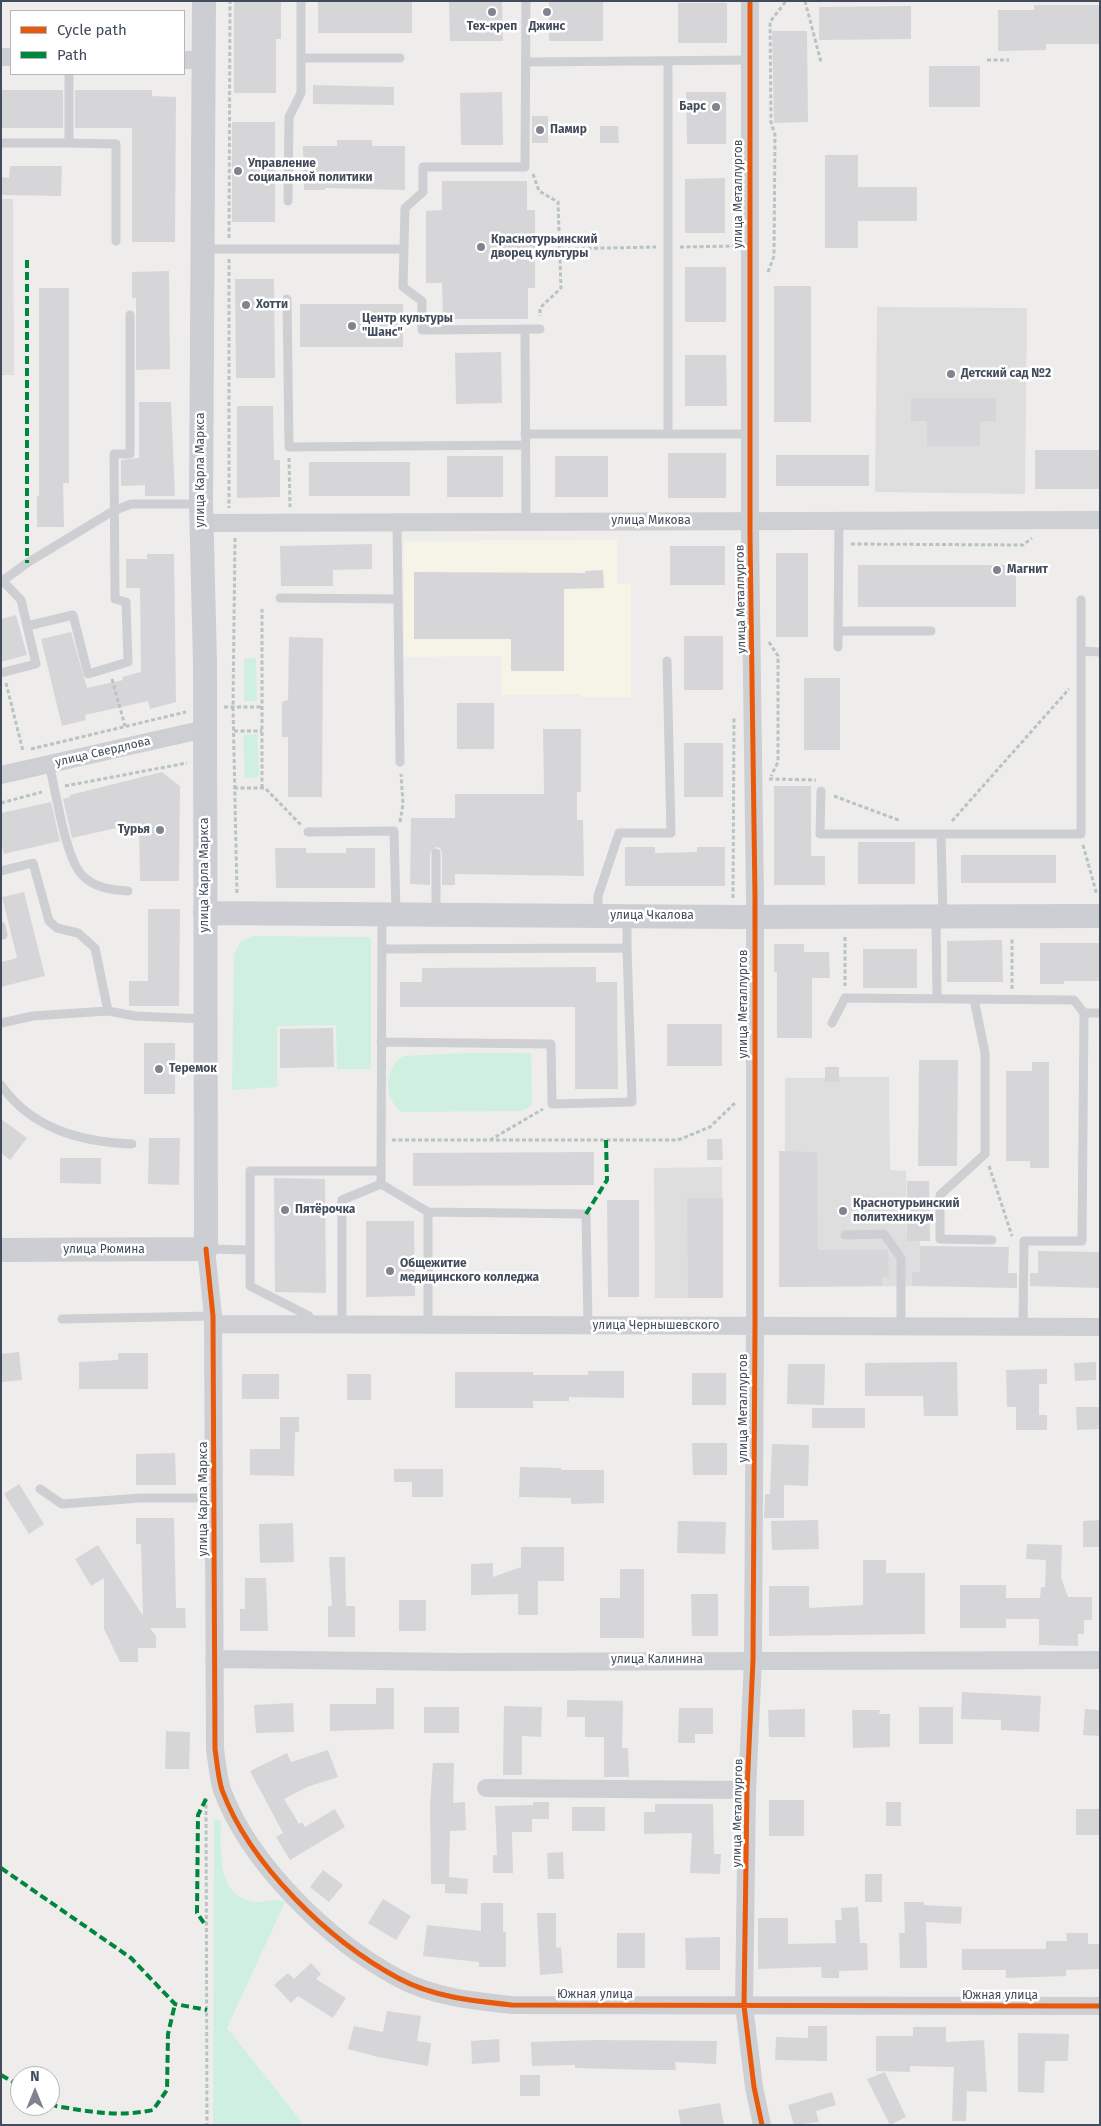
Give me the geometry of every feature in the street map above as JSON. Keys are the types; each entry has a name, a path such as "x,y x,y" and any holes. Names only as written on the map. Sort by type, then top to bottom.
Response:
{"main road":[{"name":"улица Карла Маркса","path":"204,1 193,60 201,249 201,513 205,718 206,1250"},
{"name":"улица Чкалова","path":"205,913 754,917 940,916 1098,905"},
{"name":"улица Рюмина","path":"1,1250 206,1250"}],"street":[{"name":"улица Металлургов","path":"750,1 750,521 754,917 755,1326 753,1660 747,1790 744,2006 754,2087 762,2125"},
{"name":"улица Микова","path":"201,513 234,522 1100,520"},
{"name":"улица Свердлова","path":"1,775 49,764 205,718"},
{"name":"улица Карла Маркса","path":"206,1250 213,1320 215,1749"},
{"name":"улица Чернышевского","path":"213,1320 309,1324 428,1325 1100,1327"},
{"name":"улица Калинина","path":"214,1658 459,1662 1100,1660"},
{"name":"Южная улица","path":"215,1749 222,1790 248,1840 289,1893 343,1943 399,1979 453,1998 512,2005 1100,2006"},
{"path":"486,1788 747,1790"}],"lane":[{"path":"288,201 289,117 301,93 301,1"},
{"path":"526,1 525,167 424,167 423,192 405,208 403,287 422,301 422,330 540,329"},
{"path":"302,58 400,58"},
{"path":"526,62 750,60"},
{"path":"668,61 668,434"},
{"path":"69,75 69,143"},
{"path":"1,143 116,144 116,241"},
{"path":"201,249 403,249"},
{"path":"287,299 289,447 525,445"},
{"path":"27,626 73,615 88,674 128,662 126,602 114,599 113,511 114,454 130,454 130,315"},
{"path":"525,330 526,521"},
{"path":"525,434 750,434"},
{"path":"2,673 36,664 21,600 2,581 113,511 131,504 201,513"},
{"path":"838,647 839,520"},
{"path":"397,522 400,762"},
{"path":"280,598 397,599"},
{"path":"821,791 820,834 1081,834 1081,600"},
{"path":"839,631 931,631"},
{"path":"1081,652 1100,652"},
{"path":"598,916 598,896 619,833 671,833 667,661"},
{"path":"49,764 70,851 82,875 102,888 128,891"},
{"path":"308,832 394,831 389,914 382,949 381,1184"},
{"path":"937,998 940,916 939,834"},
{"path":"436,852 436,914"},
{"path":"1,871 33,863 49,921 57,928 78,933 95,948 108,1010"},
{"path":"381,1042 551,1044 552,1104 632,1102 627,916"},
{"path":"1,926 3,935 1,935"},
{"path":"382,949 627,948"},
{"path":"832,1024 845,998 1074,1000 1084,1012 1082,1241 1024,1241 1023,1327"},
{"path":"974,999 985,1053 985,1154 940,1196 940,1239 992,1240"},
{"path":"1,1023 33,1016 108,1010 135,1016 206,1019"},
{"path":"1084,1012 1100,1012"},
{"path":"1,1085 26,1111 49,1127 83,1139 132,1144"},
{"path":"309,1324 309,1316 250,1286 250,1171 381,1170"},
{"path":"381,1184 428,1212 586,1214 588,1325"},
{"path":"342,1324 342,1200 381,1184"},
{"path":"428,1212 428,1325"},
{"path":"844,1235 884,1234 901,1258 901,1326"},
{"path":"206,1250 250,1250"},
{"path":"62,1319 213,1320"},
{"path":"40,1489 62,1504 140,1498 214,1498"}],"path":[{"path":"230,1 227,496 234,522 233,707 237,896"},
{"path":"774,135 771,122 770,22 786,1"},
{"path":"805,1 821,62"},
{"path":"987,60 1008,60"},
{"path":"525,167 535,177 539,191 558,202 561,288 540,308 540,329"},
{"path":"555,249 733,246"},
{"path":"289,447 290,522"},
{"path":"262,609 262,788"},
{"path":"109,668 124,726"},
{"path":"2,673 23,751"},
{"path":"769,779 816,780 821,791 939,834 1081,676"},
{"path":"16,752 124,726 205,718 233,707 262,707"},
{"path":"234,731 262,731"},
{"path":"1,803 55,788 190,762"},
{"path":"394,831 400,823 403,804 400,762"},
{"path":"234,788 265,788 308,832"},
{"path":"1081,834 1098,905"},
{"path":"845,937 845,998"},
{"path":"1012,938 1012,999"},
{"path":"381,1140 678,1140 710,1127 736,1102"},
{"path":"490,1140 552,1104"},
{"path":"985,1154 1014,1240 992,1240"},
{"path":"206,1816 207,2125"}],"shaded area":[{"path":"1,199 13,199 14,375 1,375"},
{"name":"Детский сад №2","path":"877,307 1027,308 1025,494 875,492"},
{"path":"617,540 617,584 631,584 631,697 580,697 580,694 502,695 501,656 404,657 404,541"},
{"name":"Краснотурьинский политехникум","path":"839,1077 889,1077 890,1170 906,1171 907,1241 920,1241 920,1272 912,1272 912,1286 779,1287 779,1151 785,1151 785,1078 825,1078 825,1082 839,1082"},
{"path":"722,1167 723,1298 655,1298 654,1168"}],"green space":[{"path":"256,658 257,701 244,701 244,659"},
{"path":"257,734 259,777 245,778 243,735"},
{"path":"253,936 371,937 371,1069 337,1069 336,1025 277,1026 277,1087 232,1090 234,955 240,942"},
{"path":"531,1053 532,1105 522,1111 402,1112 391,1100 388,1084 389,1075 397,1061 403,1056"},
{"path":"214,1819 221,1821 221,1858 223,1870 227,1882 233,1891 242,1898 255,1902 278,1900 285,1902 227,2028 304,2125 213,2125"}],"building":[{"path":"234,1 281,1 281,39 276,39 276,93 234,93"},
{"path":"318,2 412,2 412,33 318,33"},
{"path":"449,2 502,2 503,41 450,41"},
{"path":"549,2 603,2 603,41 549,41"},
{"path":"678,3 727,3 727,43 678,43"},
{"path":"1034,5 1100,5 1100,44 1046,44 1046,50 998,51 998,10 1034,10"},
{"path":"911,6 911,39 819,40 819,7"},
{"path":"772,31 807,31 808,122 774,123"},
{"path":"929,66 980,66 980,107 929,107"},
{"path":"313,85 394,87 394,105 313,104"},
{"path":"1,90 63,90 63,128 1,128"},
{"path":"75,90 152,90 152,96 176,97 175,242 132,242 132,128 75,128"},
{"path":"502,92 503,145 461,145 460,93"},
{"path":"686,92 726,92 726,144 687,144"},
{"name":"Памир","path":"532,116 548,116 548,143 532,143"},
{"path":"232,122 275,122 275,222 232,222"},
{"path":"600,126 618,126 619,143 600,143"},
{"path":"337,140 372,140 372,146 405,146 405,190 325,188 325,190 304,190 303,146 337,146"},
{"path":"825,155 858,155 858,187 917,187 917,221 858,221 858,248 825,248"},
{"path":"10,166 62,166 61,196 1,195 1,177 9,178"},
{"path":"725,178 725,233 685,233 685,179"},
{"name":"Краснотурьинский дворец культуры","path":"442,181 527,181 527,210 535,210 535,288 528,288 528,319 443,319 442,283 426,283 426,211 442,210"},
{"path":"685,267 726,267 726,322 685,322"},
{"path":"169,271 170,369 136,370 136,298 132,298 132,272"},
{"path":"235,279 274,279 275,378 236,378"},
{"path":"774,286 811,286 811,422 774,422"},
{"path":"39,288 69,288 69,483 63,483 64,527 37,527 37,496 39,496"},
{"name":"Центр культуры \"Шанс\"","path":"300,304 403,304 403,347 300,347"},
{"path":"501,352 502,403 456,404 455,353"},
{"path":"685,355 726,355 727,406 685,406"},
{"path":"911,398 996,398 996,421 980,421 980,446 927,446 927,421 911,421"},
{"path":"139,402 171,402 175,496 145,496 145,485 121,486 121,460 139,458"},
{"path":"237,406 273,406 274,460 280,460 280,497 237,498"},
{"path":"1035,450 1100,450 1100,489 1035,489"},
{"path":"668,453 726,453 726,498 668,498"},
{"path":"776,455 869,455 869,486 776,486"},
{"path":"447,456 503,456 503,497 447,497"},
{"path":"555,456 608,456 608,497 555,497"},
{"path":"309,462 410,462 410,496 309,496"},
{"path":"372,544 372,569 333,570 333,586 281,586 280,546"},
{"path":"670,546 725,546 725,585 670,585"},
{"path":"776,553 808,553 808,637 776,637"},
{"path":"147,554 174,554 176,702 150,709 148,701 85,715 86,720 62,726 41,639 71,632 87,688 123,680 122,677 141,672 140,588 126,588 126,559 147,559"},
{"path":"858,565 1016,565 1016,607 858,607"},
{"path":"603,570 604,588 564,589 564,671 511,671 511,639 414,639 414,572 585,573 585,571"},
{"path":"16,615 27,655 1,662 1,619"},
{"path":"684,636 723,636 723,690 684,690"},
{"path":"289,637 323,638 322,797 288,797 288,737 282,737 282,702 288,700"},
{"path":"804,678 840,678 840,750 804,750"},
{"path":"457,703 494,703 494,749 457,749"},
{"path":"543,729 581,729 581,792 577,792 577,820 583,820 584,876 455,874 455,885 442,885 442,853 440,848 436,847 430,853 430,885 410,884 411,818 455,818 455,794 544,794"},
{"path":"684,743 723,743 723,797 684,797"},
{"name":"Турья","path":"162,772 180,786 179,881 140,881 139,823 72,838 63,799 70,797 70,795"},
{"path":"774,786 811,786 811,856 825,856 825,885 774,885"},
{"path":"51,802 60,841 4,854 1,841 1,813"},
{"path":"858,842 915,842 915,884 858,884"},
{"path":"625,847 655,847 655,853 697,852 697,847 725,847 725,886 625,886"},
{"path":"275,848 306,848 306,853 346,853 346,848 375,848 375,888 276,888"},
{"path":"961,855 1056,855 1056,883 961,883"},
{"path":"24,892 45,976 1,987 1,962 17,958 2,897"},
{"path":"148,909 180,909 179,1006 129,1006 129,981 148,981"},
{"path":"1002,940 1003,982 947,982 947,941"},
{"path":"1040,943 1100,943 1100,981 1064,981 1064,984 1040,984"},
{"path":"774,944 804,944 804,952 829,952 830,978 812,978 812,1038 777,1038 777,972 774,972"},
{"path":"863,949 917,949 917,988 863,988"},
{"path":"596,967 596,982 617,982 618,1089 575,1089 575,1007 400,1007 400,982 422,982 422,968"},
{"path":"667,1024 722,1024 722,1066 667,1066"},
{"path":"333,1028 334,1067 280,1068 280,1029"},
{"name":"Теремок","path":"144,1043 175,1043 175,1094 144,1094"},
{"path":"919,1060 958,1060 957,1166 918,1166"},
{"path":"1032,1062 1049,1062 1049,1168 1030,1168 1030,1161 1006,1161 1006,1071 1032,1071"},
{"path":"825,1067 839,1067 839,1082 825,1082"},
{"path":"1,1119 27,1138 10,1160 1,1153"},
{"path":"149,1138 180,1138 179,1185 148,1184"},
{"path":"707,1139 722,1139 723,1160 707,1160"},
{"path":"779,1151 817,1152 818,1250 888,1250 889,1277 882,1277 882,1286 779,1287"},
{"path":"594,1152 594,1185 413,1186 413,1153"},
{"path":"60,1158 101,1158 101,1184 60,1183"},
{"path":"274,1178 325,1179 326,1293 275,1292"},
{"path":"907,1181 929,1181 930,1241 907,1241"},
{"path":"687,1198 723,1198 723,1298 688,1298"},
{"path":"607,1200 639,1200 639,1297 608,1297"},
{"name":"Общежитие медицинского колледжа","path":"366,1221 414,1221 415,1296 366,1297"},
{"path":"920,1246 1009,1247 1008,1273 1017,1273 1017,1288 912,1286 912,1272 920,1272"},
{"path":"1038,1251 1100,1252 1100,1288 1030,1286 1030,1273 1038,1273"},
{"path":"19,1352 22,1380 1,1382 1,1354"},
{"path":"118,1353 148,1353 148,1389 79,1389 79,1362 118,1360"},
{"path":"957,1362 958,1416 924,1416 923,1396 865,1396 865,1363"},
{"path":"1096,1362 1096,1380 1075,1381 1074,1363"},
{"path":"788,1364 825,1364 824,1405 787,1404"},
{"path":"1047,1369 1047,1384 1039,1384 1039,1415 1047,1415 1047,1430 1016,1430 1016,1407 1007,1407 1006,1370"},
{"path":"588,1371 624,1371 624,1398 569,1397 569,1401 533,1401 533,1408 455,1408 455,1372 533,1372 533,1375 588,1375"},
{"path":"692,1373 726,1373 726,1405 692,1405"},
{"path":"242,1374 279,1374 279,1399 242,1399"},
{"path":"347,1374 371,1374 371,1400 347,1400"},
{"path":"1076,1407 1100,1407 1100,1429 1077,1430"},
{"path":"812,1408 865,1408 865,1428 812,1428"},
{"path":"280,1417 299,1417 299,1432 295,1432 294,1476 250,1475 250,1449 280,1449"},
{"path":"692,1443 727,1443 727,1475 693,1475"},
{"path":"772,1444 809,1445 808,1486 784,1485 784,1518 764,1518 765,1494 770,1494"},
{"path":"175,1453 176,1485 136,1485 136,1454"},
{"path":"520,1467 561,1468 561,1470 604,1470 604,1503 571,1504 571,1498 519,1497"},
{"path":"394,1469 443,1469 443,1497 412,1497 412,1482 394,1482"},
{"path":"19,1484 44,1524 29,1534 4,1494"},
{"path":"136,1518 174,1518 176,1608 185,1608 186,1628 150,1628 156,1636 156,1648 138,1648 138,1662 120,1662 104,1629 104,1578 91,1586 75,1559 98,1545 143,1616 141,1544 136,1544"},
{"path":"818,1520 819,1549 772,1550 771,1521"},
{"path":"1100,1520 1100,1547 1083,1547 1083,1521"},
{"path":"678,1521 726,1522 725,1554 677,1553"},
{"path":"293,1523 294,1562 260,1563 259,1524"},
{"path":"1027,1544 1062,1545 1061,1577 1068,1597 1092,1597 1092,1620 1084,1620 1084,1634 1078,1634 1078,1646 1039,1645 1039,1619 1006,1619 1006,1628 960,1628 960,1585 1006,1585 1006,1598 1040,1598 1041,1587 1045,1587 1046,1560 1026,1559"},
{"path":"521,1547 564,1547 564,1581 538,1581 538,1615 518,1615 518,1594 471,1595 471,1564 493,1563 493,1577 521,1567"},
{"path":"329,1557 345,1557 346,1606 355,1606 355,1637 328,1637 328,1606 332,1606"},
{"path":"863,1560 886,1560 886,1573 925,1573 925,1634 769,1636 769,1586 809,1586 809,1608 863,1605"},
{"path":"620,1569 644,1569 644,1638 600,1638 600,1598 620,1598"},
{"path":"245,1578 266,1578 268,1631 240,1631 240,1609 245,1609"},
{"path":"691,1594 718,1594 718,1636 692,1636"},
{"path":"399,1600 426,1600 426,1631 399,1631"},
{"path":"376,1688 394,1688 394,1729 330,1731 330,1704 376,1704"},
{"path":"962,1692 1041,1696 1039,1732 1001,1730 1001,1720 961,1719"},
{"path":"567,1700 623,1701 622,1748 628,1748 629,1777 604,1777 604,1737 585,1737 585,1717 567,1717"},
{"path":"293,1703 294,1732 256,1733 254,1705"},
{"path":"504,1706 542,1707 541,1737 522,1736 522,1775 503,1775"},
{"path":"424,1707 459,1707 459,1733 424,1733"},
{"path":"919,1707 953,1707 953,1744 919,1744"},
{"path":"679,1708 713,1708 713,1734 695,1734 695,1743 678,1743"},
{"path":"805,1709 805,1737 769,1737 768,1710"},
{"path":"1085,1709 1100,1710 1100,1736 1083,1735"},
{"path":"852,1710 880,1710 879,1714 890,1714 890,1747 853,1748"},
{"path":"166,1731 190,1732 189,1769 165,1769"},
{"path":"328,1750 338,1777 307,1787 284,1799 299,1824 302,1822 305,1827 335,1809 345,1827 290,1860 276,1837 283,1833 250,1771 287,1753 291,1762"},
{"path":"433,1763 454,1763 453,1803 465,1802 466,1830 450,1831 449,1877 468,1879 467,1894 445,1893 445,1884 431,1884 430,1804"},
{"path":"769,1800 804,1800 804,1836 769,1836"},
{"path":"533,1802 549,1802 549,1819 532,1819 532,1832 512,1832 513,1873 493,1873 493,1855 497,1855 495,1806 533,1805"},
{"path":"886,1802 901,1802 901,1826 886,1826"},
{"path":"655,1804 713,1804 714,1854 721,1854 720,1874 690,1873 692,1833 644,1834 644,1812 655,1812"},
{"path":"572,1807 605,1807 605,1831 572,1831"},
{"path":"1076,1809 1100,1809 1100,1835 1076,1835"},
{"path":"563,1852 564,1879 548,1879 547,1853"},
{"path":"323,1870 343,1885 329,1902 310,1887"},
{"path":"865,1874 882,1874 882,1902 865,1902"},
{"path":"383,1899 411,1916 396,1940 368,1923"},
{"path":"904,1902 924,1902 924,1905 962,1907 961,1924 926,1922 927,1968 900,1968 899,1933 905,1933"},
{"path":"481,1903 503,1903 503,1932 506,1932 506,1967 479,1967 479,1962 423,1956 427,1925 481,1931"},
{"path":"858,1907 860,1943 867,1943 868,1970 839,1971 839,1978 822,1978 821,1967 758,1969 758,1918 788,1918 788,1944 836,1943 835,1920 842,1920 841,1908"},
{"path":"537,1913 556,1913 556,1948 561,1947 563,1973 540,1975"},
{"path":"617,1933 645,1933 645,1968 617,1968"},
{"path":"1066,1933 1088,1933 1088,1944 1100,1944 1100,1969 1066,1970 1066,1976 1006,1978 1006,1970 962,1970 962,1949 1046,1949 1046,1941 1067,1941"},
{"path":"720,1937 720,1970 686,1970 685,1938"},
{"path":"311,1963 321,1974 316,1979 346,1998 333,2018 298,1996 291,2003 274,1985 288,1973 294,1979"},
{"path":"387,2011 421,2016 417,2041 431,2043 428,2066 378,2057 348,2049 354,2026 383,2032"},
{"path":"808,2026 827,2026 827,2061 775,2060 776,2037 808,2038"},
{"path":"913,2027 946,2027 946,2042 984,2040 987,2092 967,2091 966,2121 952,2121 954,2067 910,2066 910,2072 876,2071 876,2036 913,2036"},
{"path":"1018,2033 1069,2034 1068,2061 1045,2061 1044,2093 1018,2092"},
{"path":"499,2039 500,2062 472,2064 471,2041"},
{"path":"594,2040 717,2041 716,2064 675,2062 676,2070 575,2068 575,2065 532,2066 531,2042"},
{"path":"885,2072 906,2117 890,2125 867,2079"},
{"path":"520,2075 540,2075 540,2096 520,2096"},
{"path":"832,2092 836,2105 816,2111 819,2122 794,2125 788,2105"},
{"path":"720,2103 724,2125 681,2125 678,2110"}],"marked path":[{"path":"27,260 27,563"},
{"path":"586,1214 607,1180 606,1140"},
{"path":"206,1799 198,1815 197,1913 206,1926"},
{"path":"1,1868 131,1958 175,2004 207,2010"},
{"path":"60,2107 105,2113 153,2110 167,2090 168,2034 175,2004"},
{"path":"1,2075 10,2080"}],"cycle path":[{"path":"750,1 750,535 755,896 755,1326 753,1660 747,1790 744,2006 754,2087 762,2125"},
{"path":"206,1249 213,1316 215,1749 219,1775 222,1790 235,1818 252,1846 272,1873 319,1922 345,1944 398,1978 411,1984 425,1990 453,1997 512,2005 1100,2006"}],"place":[{"name":"Тех-креп","path":"492,12"},
{"name":"Джинс","path":"547,12"},
{"name":"Барс","path":"716,107"},
{"name":"Памир","path":"540,130"},
{"name":"Управление социальной политики","path":"238,171"},
{"name":"Краснотурьинский дворец культуры","path":"481,247"},
{"name":"Хотти","path":"246,305"},
{"name":"Центр культуры \"Шанс\"","path":"352,326"},
{"name":"Детский сад №2","path":"951,374"},
{"name":"Магнит","path":"997,570"},
{"name":"Турья","path":"160,830"},
{"name":"Теремок","path":"159,1069"},
{"name":"Пятёрочка","path":"285,1210"},
{"name":"Краснотурьинский политехникум","path":"843,1211"},
{"name":"Общежитие медицинского колледжа","path":"390,1271"}]}
